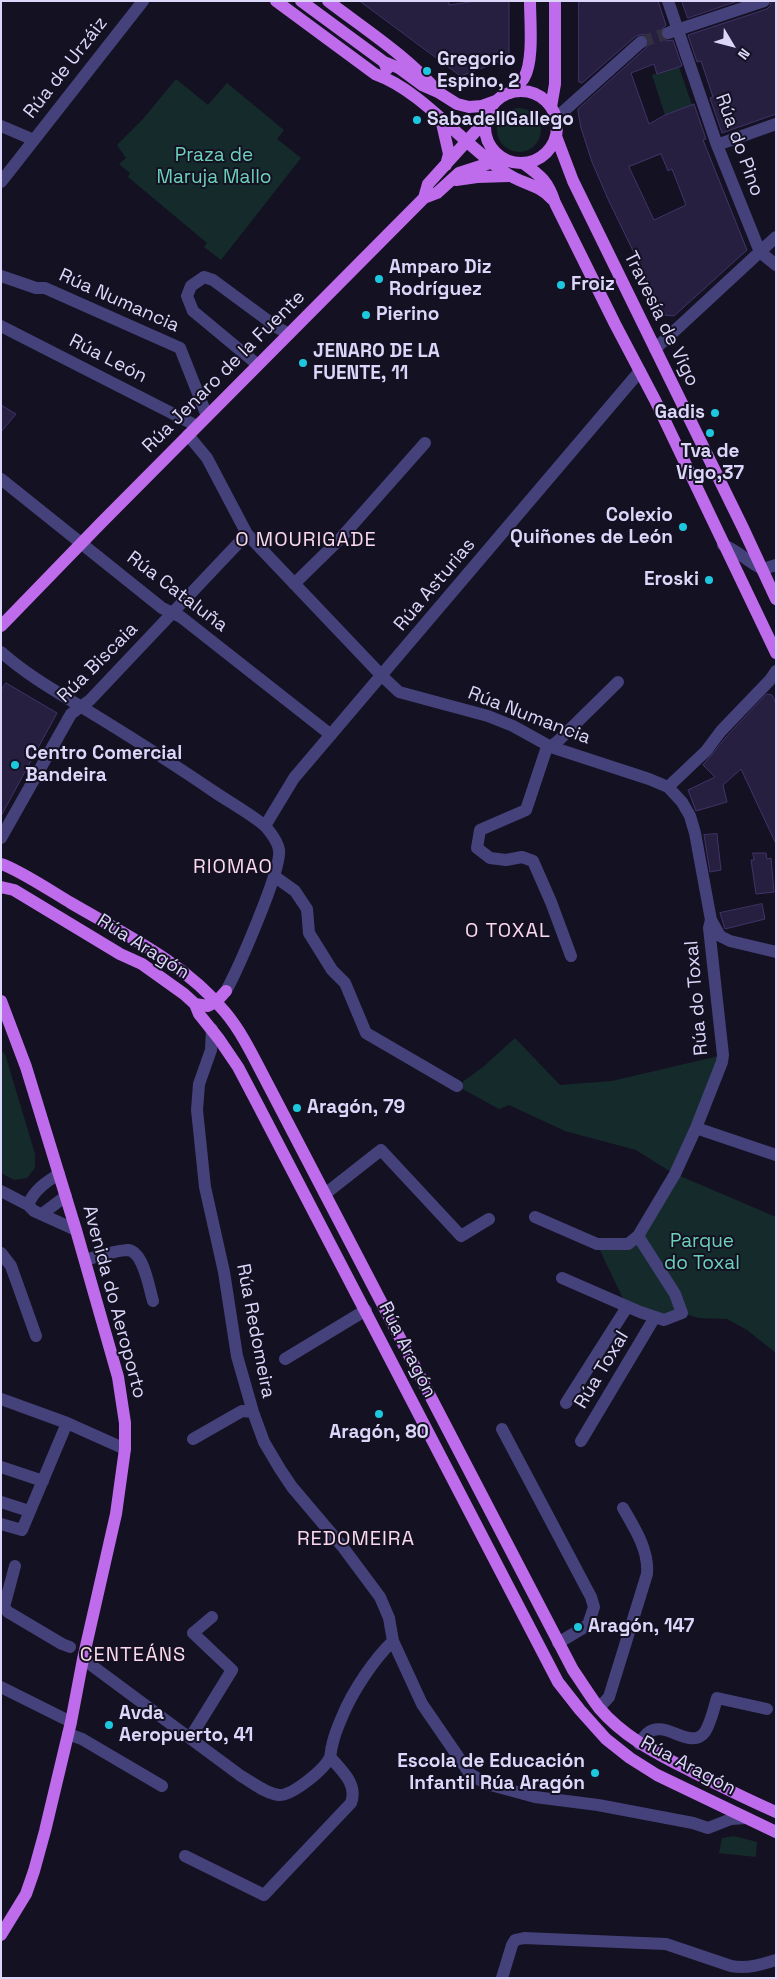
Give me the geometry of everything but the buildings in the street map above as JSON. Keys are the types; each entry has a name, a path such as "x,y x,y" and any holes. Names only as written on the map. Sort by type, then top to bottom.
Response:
{"main road":[{"path":"276,1 375,74 392,80 441,119 470,138 492,148 505,159"},
{"path":"301,1 384,62 399,68 422,85 458,104 468,107 482,106 518,91 540,96 553,113"},
{"path":"328,1 398,54 427,79 438,92"},
{"path":"510,93 524,78 526,70 529,53 530,1"},
{"path":"523,163 537,159 549,149 556,136 553,113 555,1"},
{"path":"384,62 392,80"},
{"path":"492,148 486,135 486,120 496,101"},
{"path":"441,119 449,154 446,166"},
{"name":"Rúa Jenaro de la Fuente","path":"1,626 424,198 428,184 486,120"},
{"name":"Travesía de Vigo","path":"556,136 573,181 776,599"},
{"path":"470,138 490,163 510,176 536,186 547,193 555,203"},
{"path":"424,198 437,193 459,173 505,159 523,163 543,178 551,189 555,203 655,400 776,653"},
{"path":"449,181 477,176 510,176"},
{"name":"Rúa Aragón","path":"1,864 176,966 216,1002 245,1041 558,1643 573,1670 599,1708 616,1725 654,1754 713,1784 776,1812"},
{"name":"Rúa Aragón","path":"1,887 14,890 120,954 142,964 195,1004 199,1014 212,1029 238,1067 558,1682 606,1739 630,1758 657,1775 776,1832"},
{"path":"195,1004 208,1006 216,1002 226,990"},
{"name":"Avenida do Aeroporto","path":"1,1001 26,1067 85,1260 118,1377 125,1423 125,1448 116,1514 69,1728 34,1870 26,1894 1,1935"}],"street":[{"name":"Rúa de Urzáiz","path":"1,182 143,1"},
{"name":"Rúa do Pino","path":"668,1 673,31 760,252 776,265"},
{"path":"673,31 764,1"},
{"path":"553,113 642,42"},
{"path":"717,144 776,124"},
{"path":"1,126 34,140"},
{"path":"655,349 776,237"},
{"name":"Rúa Numancia","path":"1,276 36,288 45,288 180,348 207,416"},
{"path":"258,365 193,311 187,296 191,286 204,277 212,280 289,334"},
{"name":"Rúa León","path":"1,326 193,430"},
{"name":"Rúa Asturias","path":"265,826 294,778 640,371"},
{"name":"Rúa Numancia","path":"193,430 247,534 399,692 488,716 513,726 551,747 668,787 682,802 690,816 711,920 720,936 725,939 776,952"},
{"path":"294,584 339,540 426,443"},
{"name":"Rúa Cataluña","path":"1,479 162,608 172,613 331,735"},
{"name":"Rúa Biscaia","path":"1,838 70,714 90,700 247,534"},
{"path":"723,545 734,549 745,560 763,569 776,565"},
{"path":"1,652 17,665 80,707 172,763 265,826 276,842 279,850 274,876 236,974 226,990"},
{"path":"668,787 706,751 721,731 770,680 776,670"},
{"path":"571,956 533,861 522,857 506,860 490,858 476,848 480,830 526,810 546,750 618,682"},
{"path":"274,876 295,890 307,909 309,933 332,970 345,983 366,1033 457,1086"},
{"name":"Rúa do Toxal","path":"638,1236 674,1174 696,1128 723,1055 709,928 711,920"},
{"name":"Rúa Redomeira","path":"212,1029 211,1050 199,1084 197,1110 205,1187 224,1272 237,1356 253,1412 264,1442 292,1487 342,1546 380,1597 389,1618 393,1641 422,1704 470,1774 487,1784 535,1797 598,1805 693,1823 708,1828 731,1819 746,1818"},
{"path":"696,1128 776,1155"},
{"path":"325,1194 381,1150 461,1236 488,1219"},
{"path":"28,1204 33,1195 45,1182 59,1174"},
{"path":"1,1191 28,1204 34,1211 76,1230"},
{"path":"42,1214 66,1196"},
{"path":"535,1216 597,1244 628,1244 638,1236"},
{"name":"Rúa Toxal","path":"562,1278 627,1307 664,1320 682,1313 675,1294 638,1236"},
{"path":"85,1260 128,1250 137,1254 142,1262 153,1301"},
{"path":"1,1253 11,1266 36,1336"},
{"name":"Rúa Toxal","path":"566,1403 627,1307"},
{"path":"285,1360 366,1310"},
{"name":"Rúa Toxal","path":"581,1441 655,1317"},
{"path":"1,1399 67,1423 125,1448"},
{"path":"193,1440 242,1411 253,1412"},
{"path":"1,1524 22,1530 67,1423"},
{"path":"502,1430 594,1606 588,1625 558,1643"},
{"path":"1,1467 43,1480"},
{"path":"1,1502 29,1512"},
{"path":"599,1708 609,1697 648,1574 648,1561 644,1549 623,1508"},
{"path":"14,1566 4,1607 8,1612 70,1647"},
{"path":"190,1738 232,1670 193,1633 212,1617"},
{"path":"83,1659 241,1776 268,1792 279,1795 289,1793 297,1788 323,1767 330,1757 331,1747 342,1716 382,1651 393,1641"},
{"path":"1,1687 69,1728 82,1739 162,1786"},
{"name":"Rúa Aragón","path":"639,1744 650,1731 658,1728 692,1738 700,1737 705,1731 717,1698 768,1709"},
{"path":"185,1856 264,1895 352,1803 355,1794 353,1786 330,1757"},
{"path":"502,1978 512,1944 516,1940 524,1938 666,1944 741,1968 754,1967 776,1960"}],"green space":[{"path":"679,67 692,105 665,115 652,75"},
{"name":"Praza de Maruja Mallo","path":"176,79 208,105 227,83 284,130 277,139 301,158 221,260 204,247 207,243 128,177 130,173 119,164 126,158 117,145 143,119"},
{"path":"515,108 523,108 535,114 541,130 535,146 523,152 515,152 503,146 497,134 497,126 503,114"},
{"name":"Parque do Toxal","path":"515,1038 560,1085 612,1081 723,1055 680,1176 776,1217 776,1353 747,1330 727,1319 699,1318 682,1313 664,1320 627,1307 597,1244 628,1244 674,1174 636,1150 565,1131 509,1105 499,1109 457,1086 483,1067"},
{"path":"1,1051 5,1054 35,1154 35,1168 27,1178 14,1180 1,1173"},
{"path":"734,1836 757,1842 756,1857 719,1853 722,1838"}],"tunnel":[{"path":"641,42 668,33"}],"place":[{"name":"Gregorio Espino, 2","path":"427,71"},
{"name":"SabadellGallego","path":"417,120"},
{"name":"Amparo Diz Rodríguez","path":"379,279"},
{"name":"Froiz","path":"561,285"},
{"name":"Pierino","path":"366,315"},
{"name":"JENARO DE LA FUENTE, 11","path":"303,363"},
{"name":"Gadis","path":"715,413"},
{"name":"Tva de Vigo,37","path":"710,433"},
{"name":"Colexio Quiñones de León","path":"683,527"},
{"name":"Eroski","path":"709,580"},
{"name":"Centro Comercial Bandeira","path":"15,765"},
{"name":"Aragón, 79","path":"297,1108"},
{"name":"Aragón, 80","path":"379,1414"},
{"name":"Aragón, 147","path":"578,1627"},
{"name":"Avda Aeropuerto, 41","path":"109,1725"},
{"name":"Escola de Educación Infantil Rúa Aragón","path":"595,1773"}],"district":[{"name":"O MOURIGADE","path":"306,541"},
{"name":"RIOMAO","path":"233,868"},
{"name":"O TOXAL","path":"508,932"},
{"name":"REDOMEIRA","path":"356,1540"},
{"name":"CENTEÁNS","path":"133,1656"}]}
